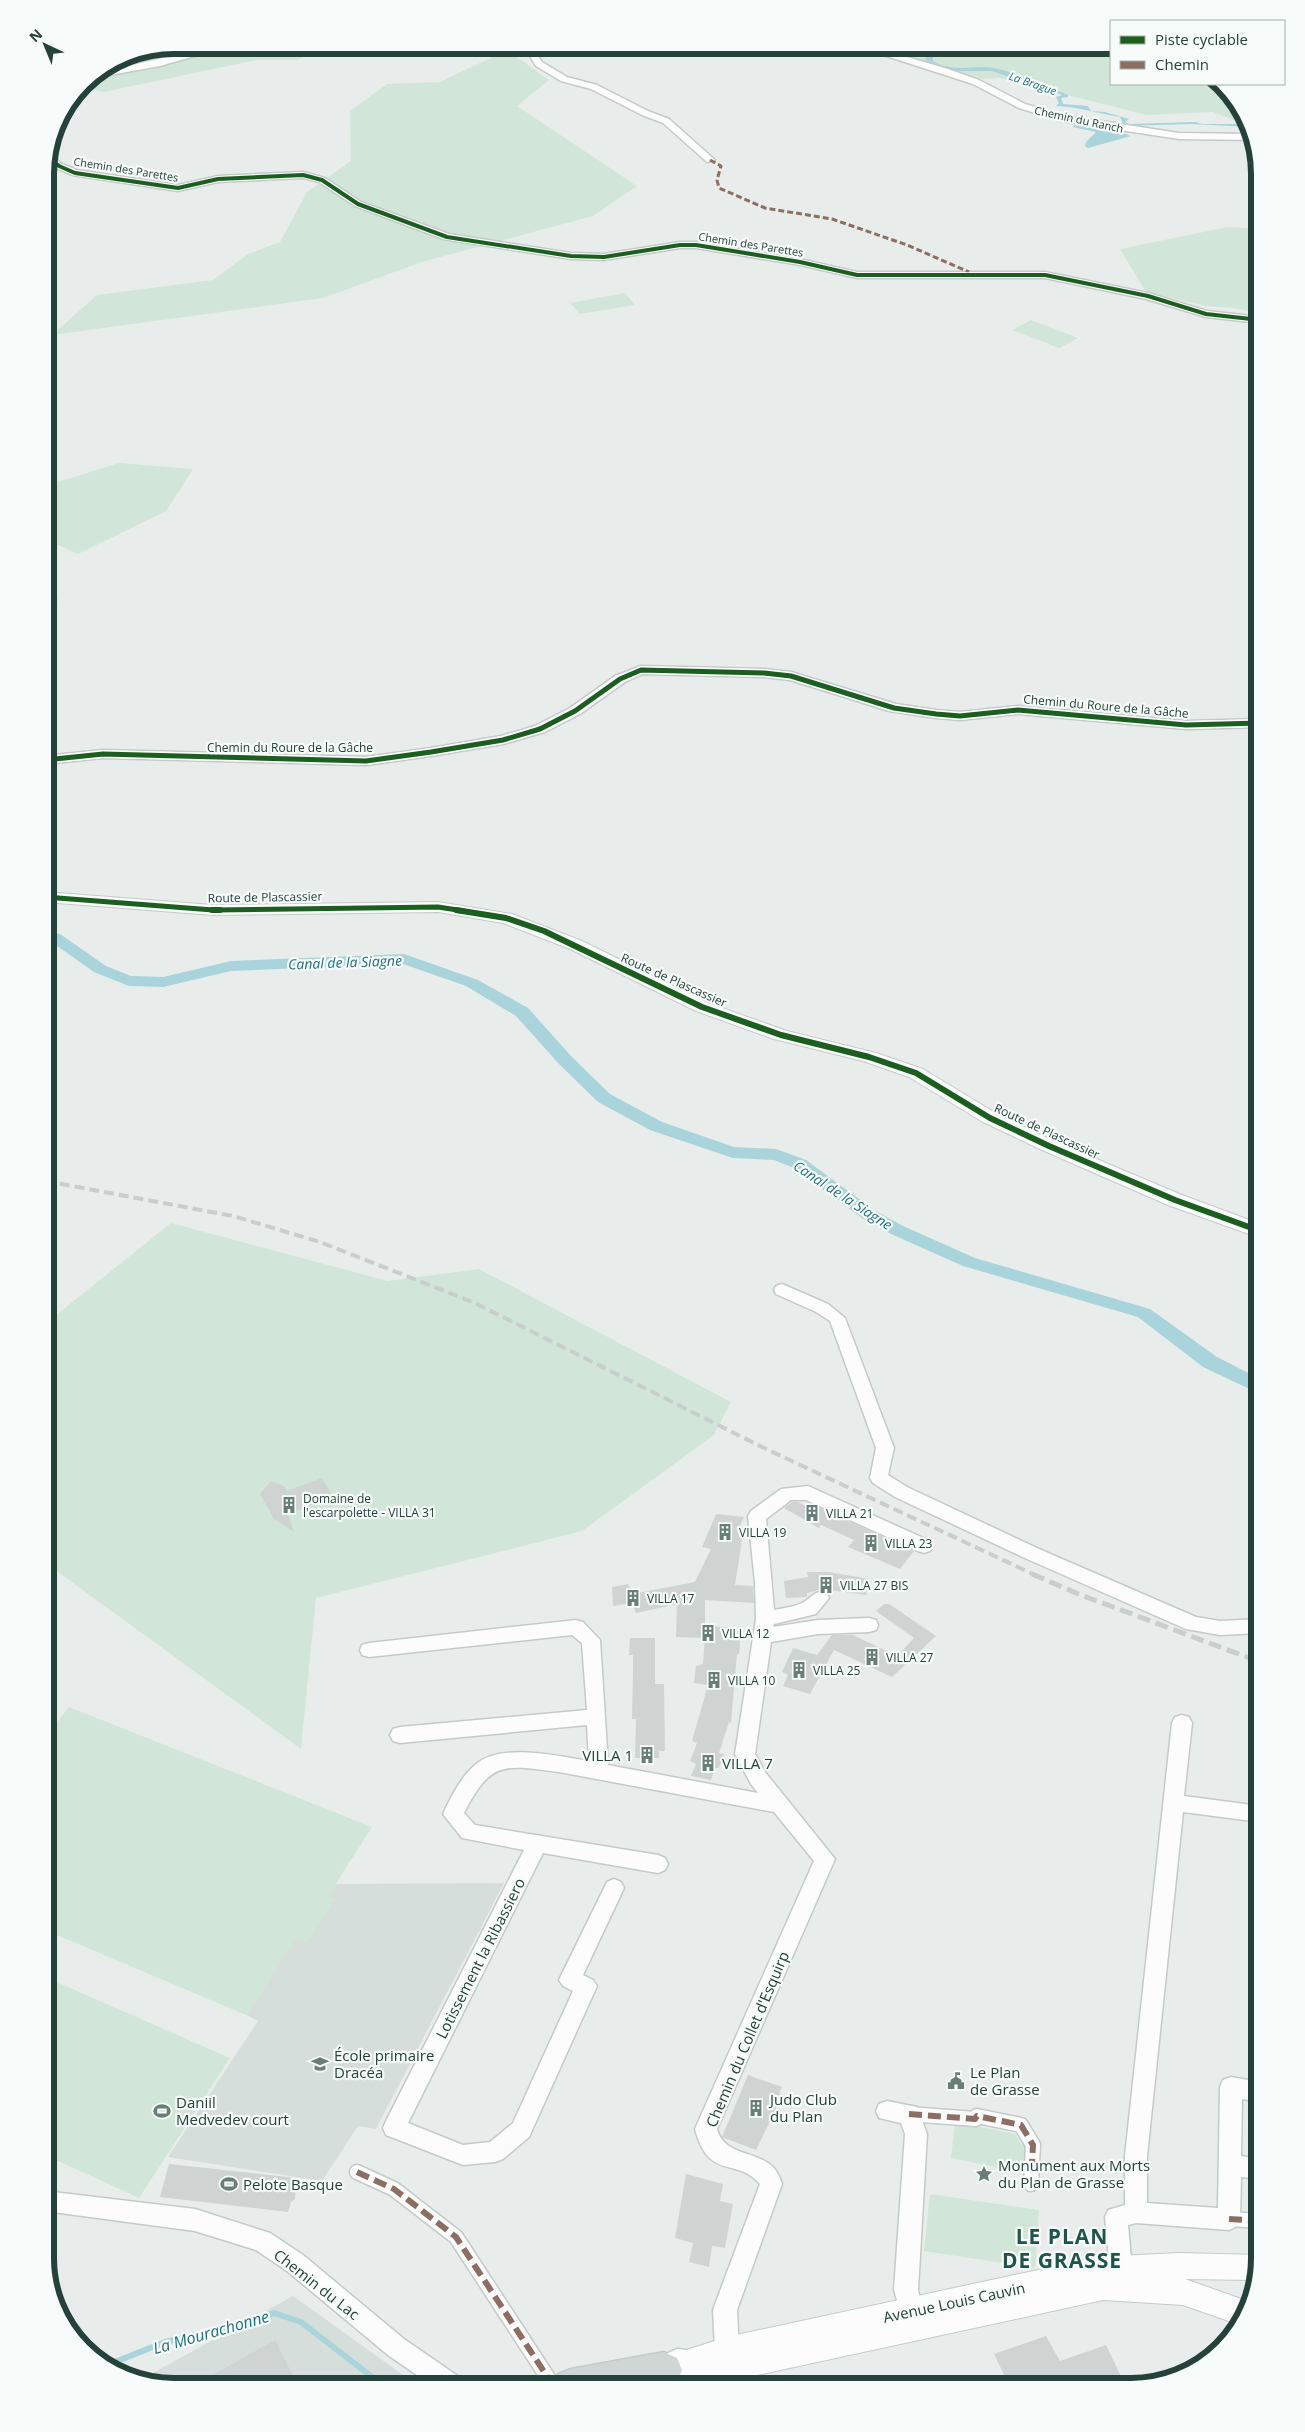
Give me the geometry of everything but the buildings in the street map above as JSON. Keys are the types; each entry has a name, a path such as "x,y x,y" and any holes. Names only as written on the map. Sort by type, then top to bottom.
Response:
{"main road":[{"path":"626,2378 724,2370"}],"street":[{"path":"107,74 195,54"},
{"path":"533,54 539,64 564,79 594,87 645,113 666,121 710,160"},
{"name":"Chemin du Ranch","path":"888,54 945,70 976,82 1022,106 1061,118 1180,136 1245,137"},
{"name":"Chemin des Parettes","path":"55,162 75,173 178,188 218,179 303,175 322,180 358,204 440,234 571,256 604,257 680,245 696,245 800,262 857,275 1045,275 1148,296 1206,314 1251,319"},
{"name":"Chemin du Roure de la Gâche","path":"54,759 103,754 265,760 366,761 431,752 504,740 540,729 584,706 620,679 641,670 764,673 791,676 894,708 936,714 960,716 1018,710 1186,724 1251,723"},
{"name":"Route de Plascassier","path":"54,898 213,910 438,907 506,918 544,931 576,945 702,1007 781,1036 869,1057 916,1073 990,1118 1049,1146 1175,1200 1251,1228"},
{"path":"782,1290 822,1308 837,1318 885,1448 878,1478 901,1492 1033,1554 1193,1624 1220,1628 1251,1626"},
{"name":"Chemin du Collet d'Esquirp","path":"724,2370 725,2310 771,2184 766,2174 718,2153 708,2143 706,2129 825,1859 758,1778 745,1754 763,1628 764,1582 758,1516 787,1494 808,1494 924,1546"},
{"path":"763,1628 809,1609 820,1598"},
{"path":"763,1628 869,1626"},
{"path":"369,1650 576,1627 591,1640 597,1678 595,1717 599,1771"},
{"path":"400,1735 595,1717"},
{"path":"1136,2213 1136,2156 1182,1723"},
{"path":"658,1864 469,1832 454,1814 472,1780 490,1764 518,1759 599,1771 780,1805"},
{"path":"1174,1802 1251,1813"},
{"name":"Lotissement la Ribassiero","path":"538,1843 394,2128 463,2155 495,2152 521,2130 586,1986 570,1980 614,1888"},
{"path":"1229,2219 1231,2087 1251,2090"},
{"path":"898,2112 975,2120 978,2116 1021,2125 1033,2145 1031,2184"},
{"path":"898,2112 916,2134 906,2290 912,2319"},
{"path":"1231,2165 1251,2168"},
{"path":"357,2172 394,2189 456,2237 570,2378"},
{"name":"Chemin du Lac","path":"54,2202 195,2220 262,2241 295,2263 396,2347 441,2378"},
{"path":"1120,2269 1116,2217 1136,2213 1251,2220"},
{"name":"Avenue Louis Cauvin","path":"724,2370 1098,2270 1120,2269 1181,2279 1238,2311"},
{"name":"Avenue Louis Cauvin","path":"912,2319 1103,2287 1181,2279 1250,2269"}],"shaded area":[{"name":"École primaire Dracéa","path":"504,1883 376,2129 358,2126 322,2181 168,2157 258,2021 246,2015 296,1938 335,1899 327,1896 336,1884"},
{"path":"293,2296 407,2378 166,2378 149,2375"}],"green space":[{"path":"166,54 308,54 298,60 256,60 104,92 89,89 114,70 135,60 150,56"},
{"path":"499,54 513,54 549,80 517,106 637,186 593,216 422,262 323,298 54,335 97,295 213,280 248,254 280,242 307,192 351,161 350,111 387,84 440,82"},
{"path":"896,54 1110,54 1110,85 1212,85 1227,101 1238,121 1213,112 1147,115 999,78 983,79"},
{"path":"1228,227 1251,228 1251,312 1234,308 1206,306 1146,292 1120,249"},
{"path":"625,293 635,305 580,314 570,303"},
{"path":"1031,320 1078,338 1059,348 1012,330"},
{"path":"119,463 193,469 166,511 78,554 54,543 54,482"},
{"path":"171,1223 388,1281 479,1269 731,1402 714,1435 582,1531 316,1598 301,1749 58,1572 54,1571 54,1317"},
{"path":"69,1707 372,1827 328,1896 335,1899 307,1943 296,1939 246,2015 54,1934 54,1726"},
{"path":"54,1981 230,2058 139,2198 54,2159"},
{"path":"955,2122 1015,2134 1021,2144 1030,2147 1027,2174 951,2158"},
{"path":"930,2194 1039,2210 1035,2268 924,2251"}],"water":[{"name":"La Brague","path":"927,54 933,54 933,61 949,67 986,67 1003,70 1068,95 1068,97 1061,98 1063,104 1088,106 1091,111 1105,112 1129,119 1125,122 1129,124 1195,122 1202,124 1240,124 1241,127 1191,124 1124,126 1120,117 1056,106 1059,103 1056,97 1062,95 992,71 956,71 925,60"},
{"path":"1074,125 1131,136 1088,148 1085,146 1086,142 1096,132 1073,127"}],"waterway":[{"name":"Canal de la Siagne","path":"54,937 100,969 129,981 163,982 231,966 404,959 472,983 522,1012 565,1060 604,1098 656,1126 733,1152 776,1155 800,1164 868,1214 897,1230 969,1262 1144,1313 1210,1362 1251,1382"},
{"name":"La Mourachonne","path":"114,2362 165,2342 240,2325 274,2313 301,2322 373,2378"}],"railway":[{"path":"54,1183 233,1216 320,1242 475,1303 764,1448 1035,1575"},
{"path":"1032,1574 1081,1595 1251,1659"}],"marked path":[{"path":"710,160 721,166 717,180 719,188 731,195 765,208 832,219 907,245 969,272"},
{"path":"909,2114 975,2119 977,2116 1021,2125 1033,2145 1031,2184"},
{"path":"357,2172 394,2189 456,2237 548,2378"},
{"path":"1229,2219 1251,2220"}],"cycle path":[{"path":"54,162 75,173 178,188 218,179 303,175 322,180 358,204 447,237 571,256 604,257 680,245 696,245 800,262 857,275 1045,275 1148,296 1206,314 1251,319"},
{"path":"54,759 103,754 265,760 366,761 431,752 503,740 540,729 575,711 620,679 641,670 764,673 791,676 894,708 936,714 960,716 1018,710 1186,725 1251,723"},
{"path":"54,898 213,910 438,907 506,918 544,931 576,945 702,1007 781,1035 869,1057 916,1073 990,1118 1049,1146 1175,1200 1251,1228"}],"place":[{"name":"Domaine de l'escarpolette - VILLA 31","path":"289,1505"},
{"name":"VILLA 21","path":"812,1513"},
{"name":"VILLA 19","path":"725,1532"},
{"name":"VILLA 23","path":"871,1543"},
{"name":"VILLA 27 BIS","path":"826,1585"},
{"name":"VILLA 17","path":"633,1598"},
{"name":"VILLA 12","path":"708,1633"},
{"name":"VILLA 27","path":"872,1657"},
{"name":"VILLA 25","path":"799,1670"},
{"name":"VILLA 10","path":"714,1680"},
{"name":"VILLA 1","path":"647,1755"},
{"name":"VILLA 7","path":"708,1763"},
{"name":"École primaire Dracéa","path":"320,2064"},
{"name":"Le Plan de Grasse","path":"956,2081"},
{"name":"Judo Club du Plan","path":"756,2108"},
{"name":"Daniil Medvedev court","path":"162,2111"},
{"name":"Monument aux Morts du Plan de Grasse","path":"984,2174"},
{"name":"Pelote Basque","path":"229,2184"}],"district":[{"name":"LE PLAN DE GRASSE","path":"1062,2248"}]}
